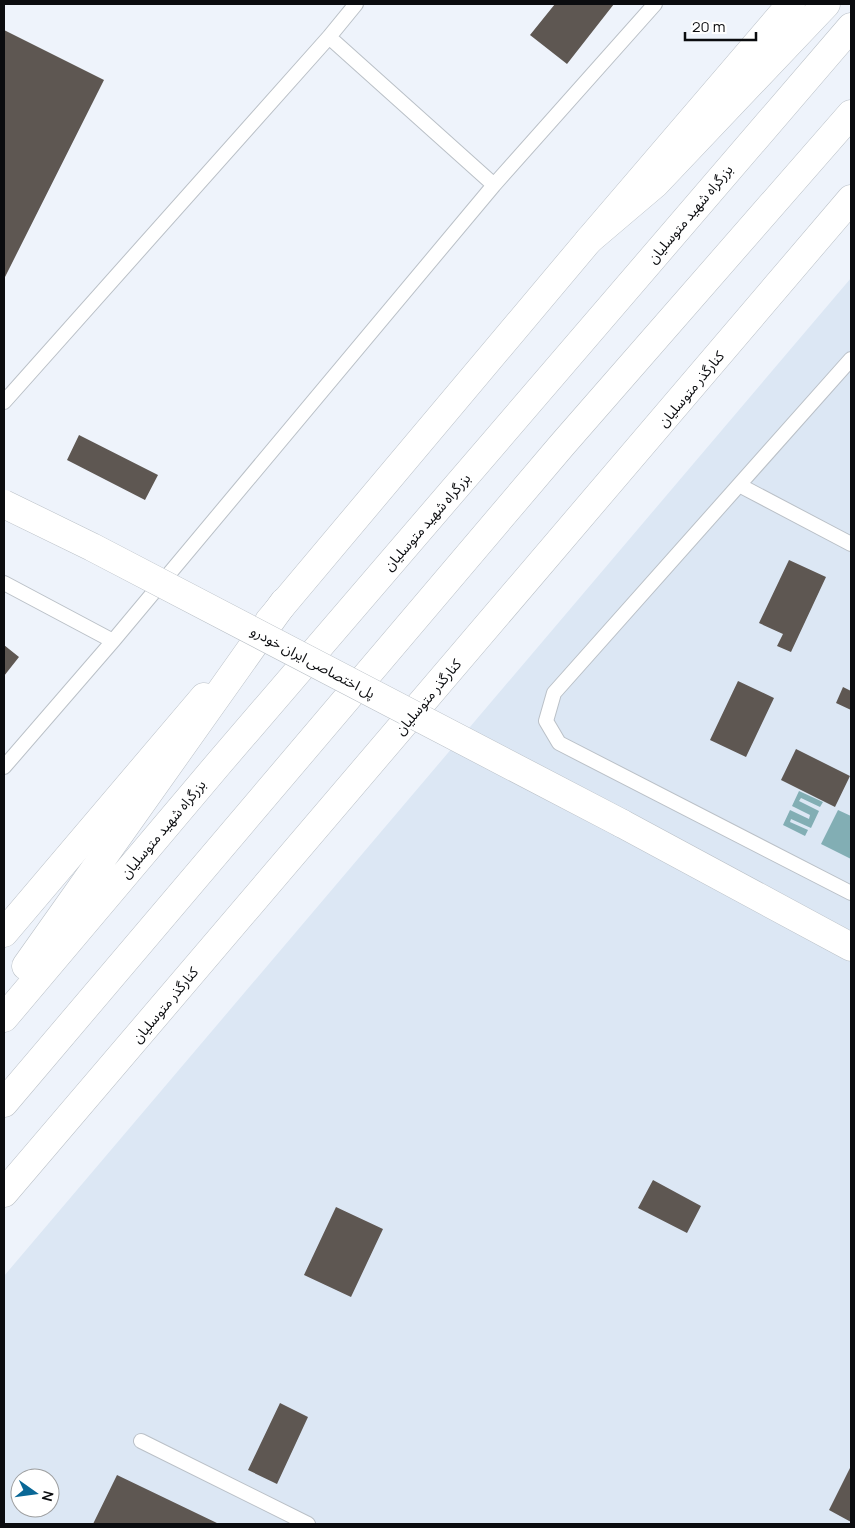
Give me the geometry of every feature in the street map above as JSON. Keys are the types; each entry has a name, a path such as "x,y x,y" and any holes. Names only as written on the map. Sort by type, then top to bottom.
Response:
{"main road":[{"path":"4,933 589,240 791,4"},
{"path":"589,240 655,184 826,4"},
{"name":"بزرگراه شهید متوسلیان","path":"4,1018 220,762 851,27"},
{"path":"4,1103 562,444 851,114"},
{"path":"810,162 851,122"},
{"name":"کنارگذر متوسلیان","path":"4,1194 851,199"},
{"name":"پل اختصاصی ایران خودرو","path":"4,504 92,547 621,823 851,947"},
{"path":"4,998 284,602"}],"lane":[{"path":"4,402 329,37 356,4"},
{"path":"4,767 494,185 655,4"},
{"path":"329,37 494,185"},
{"path":"851,359 554,693 546,721 559,743 851,893"},
{"path":"739,485 851,544"},
{"path":"4,583 112,641"},
{"path":"141,1441 308,1524"}],"shaded area":[{"path":"851,278 851,1524 4,1524 4,1276"}],"water":[{"path":"799,791 823,802 820,807 801,798 799,801 819,811 811,828 791,819 790,822 808,830 805,836 783,825 790,810 809,819 810,815 792,806"},
{"path":"838,810 851,816 851,859 821,844"}],"building":[{"path":"555,4 614,4 567,64 530,35"},
{"path":"4,30 104,80 4,279"},
{"path":"79,435 158,475 145,500 67,460"},
{"path":"789,560 826,577 791,652 777,646 783,634 759,623"},
{"path":"4,645 19,657 4,676"},
{"path":"738,681 774,698 746,757 710,740"},
{"path":"843,687 851,691 851,710 836,703"},
{"path":"796,749 850,776 835,807 781,780"},
{"path":"653,1180 701,1206 687,1233 638,1208"},
{"path":"336,1207 383,1229 351,1297 304,1275"},
{"path":"280,1403 308,1417 277,1484 248,1470"},
{"path":"851,1466 851,1522 829,1510"},
{"path":"117,1475 219,1524 93,1524"}]}
